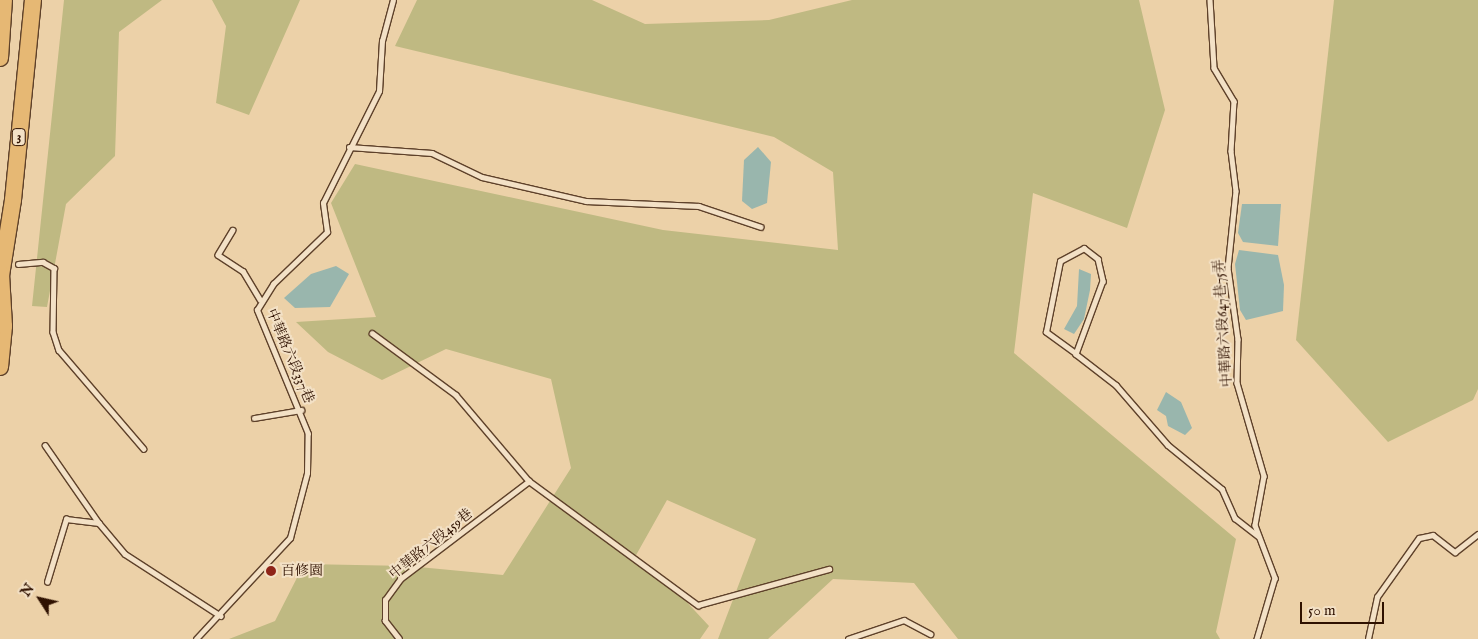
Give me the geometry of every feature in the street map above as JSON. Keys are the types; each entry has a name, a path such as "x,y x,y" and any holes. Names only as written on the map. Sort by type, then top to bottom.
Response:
{"highway":[{"path":"0,58 4,0"},
{"name":"3","path":"1,278 33,0"},
{"path":"0,367 4,326 1,278"}],"lane":[{"name":"中華路六段337巷","path":"196,639 221,616 290,538 307,473 308,434 301,410 257,310 260,299 322,240 326,232 323,203 378,91 382,41 393,0"},
{"name":"中華路六段647巷75弄","path":"1210,0 1214,68 1234,101 1232,151 1236,191 1228,268 1238,340 1237,383 1264,476 1255,525 1275,578 1257,639"},
{"path":"349,147 432,153 482,177 586,200 699,206 761,227"},
{"path":"233,230 218,255 243,271 260,299"},
{"path":"1076,354 1103,281 1098,259 1084,248 1060,260 1046,332 1116,385 1168,445 1222,489 1235,518 1260,537"},
{"path":"18,264 43,262 54,268 53,332 59,350 144,449"},
{"path":"372,333 456,395 529,481 698,605 829,569"},
{"path":"254,418 301,410"},
{"path":"45,445 98,523 125,554 221,616"},
{"name":"中華路六段459巷","path":"399,639 385,621 384,600 400,580 529,481"},
{"path":"47,582 66,519 98,523"},
{"path":"1368,639 1377,597 1419,538 1433,535 1454,552 1478,534"},
{"path":"848,639 904,620 930,634"}],"shaded area":[{"path":"64,0 162,0 119,32 115,156 66,204 47,307 32,306"},
{"path":"212,0 300,0 249,115 216,103 226,26"},
{"path":"417,0 592,0 645,24 769,20 852,0 1139,0 1165,110 1127,228 1033,193 1014,353 1236,539 1216,632 1220,639 958,639 914,583 833,579 768,639 718,639 756,539 667,500 635,557 669,583 709,626 700,639 229,639 275,621 304,564 408,566 503,575 571,468 551,379 446,349 382,380 328,352 296,322 376,317 331,203 355,164 663,230 838,250 833,172 774,137 395,46"},
{"path":"1334,0 1478,0 1478,389 1473,400 1388,442 1296,340"}],"water":[{"path":"758,147 771,162 767,203 752,209 742,201 744,160"},
{"path":"1242,204 1281,204 1278,246 1243,242 1238,233"},
{"path":"1239,250 1278,255 1284,285 1283,311 1246,320 1240,310 1235,264"},
{"path":"336,266 349,274 330,307 295,308 284,298 311,274"},
{"path":"1079,269 1091,274 1090,290 1084,319 1074,334 1064,329 1077,306"},
{"path":"1166,392 1181,402 1192,428 1185,435 1168,426 1166,416 1157,410"}],"place":[{"name":"百修園","path":"271,571"}]}
